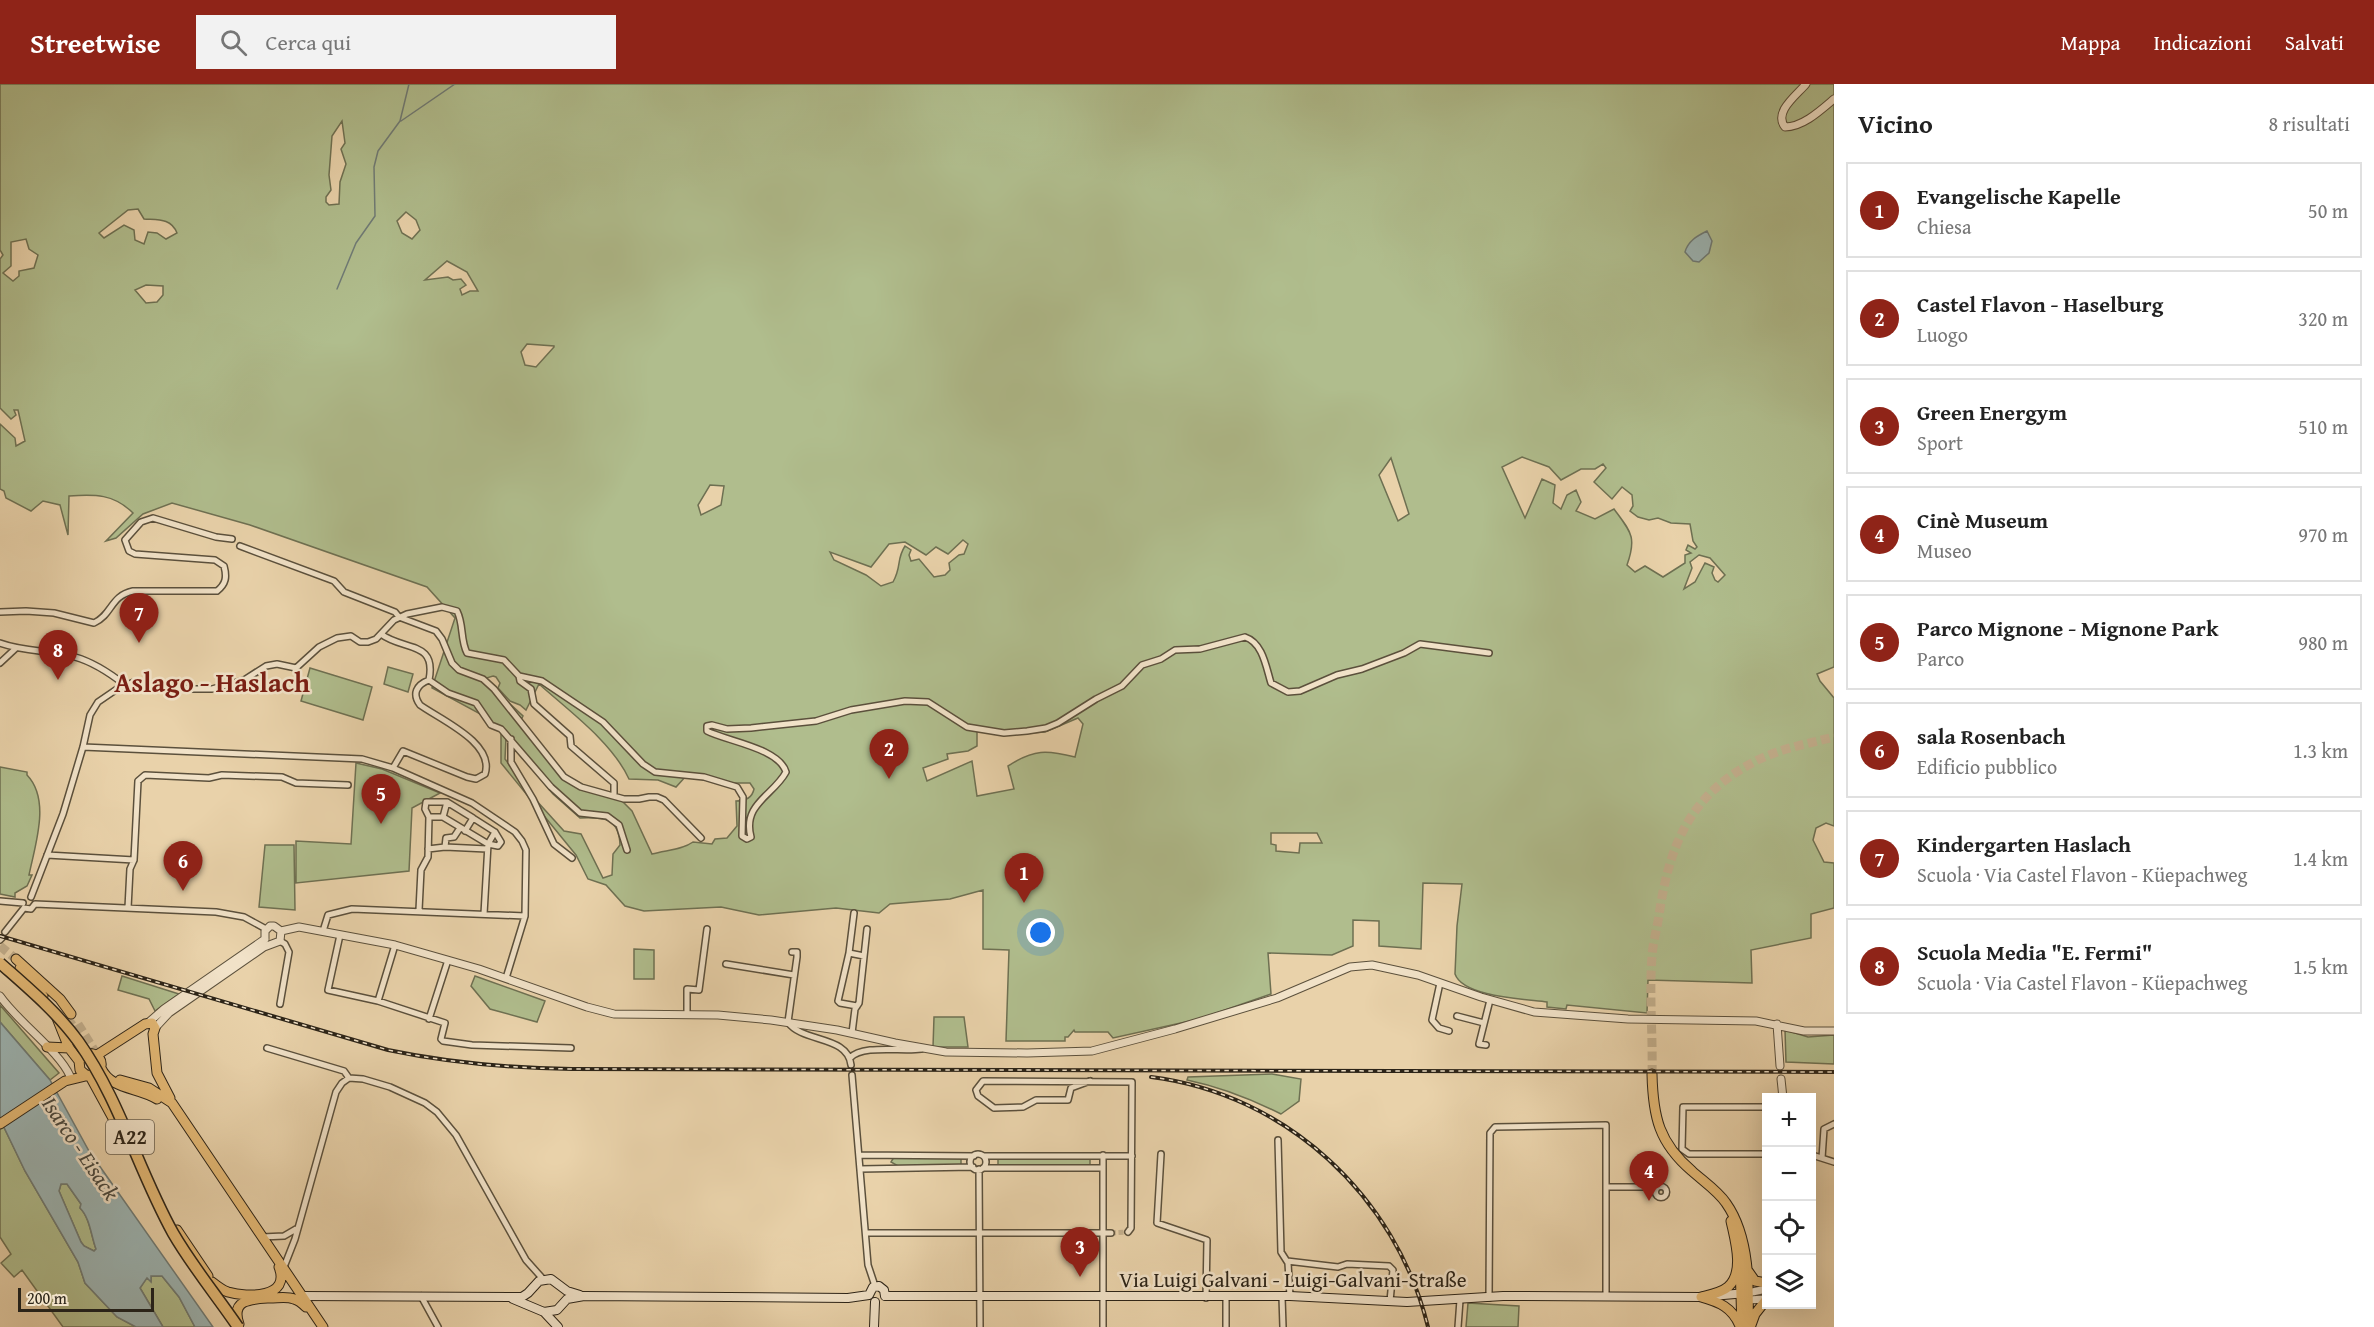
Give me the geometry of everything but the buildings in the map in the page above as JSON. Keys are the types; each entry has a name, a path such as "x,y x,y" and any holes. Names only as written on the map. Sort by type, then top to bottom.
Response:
{"highway":[{"name":"A22","path":"0,963 66,1026 92,1062 120,1116 174,1235 237,1326"},
{"name":"A22","path":"0,970 58,1024 90,1069 119,1126 150,1200 170,1238 237,1326"}],"main road":[{"path":"69,1016 17,963 54,1011 69,1048 79,1063 80,1070 113,1105"},
{"path":"67,1078 96,1074 100,1061 149,1029 158,1080 149,1088"},
{"path":"47,1047 69,1048"},
{"path":"0,1124 67,1078 87,1053 100,1061 110,1081 149,1088 172,1103"},
{"path":"157,1073 181,1118 323,1327"},
{"path":"1652,1074 1654,1112 1665,1142 1681,1162 1727,1204 1737,1226 1748,1274 1757,1282 1762,1282"},
{"path":"124,1084 110,1092 108,1097 127,1143 143,1162 169,1216 212,1282 237,1326"},
{"path":"124,1084 165,1103 181,1118"},
{"path":"1716,1193 1730,1216 1738,1245 1743,1297 1750,1327"},
{"path":"1701,1297 1725,1289 1735,1276 1736,1253 1730,1216"},
{"path":"1741,1327 1744,1250"},
{"path":"212,1282 226,1292 241,1295 273,1292 280,1286 281,1274 272,1253"},
{"path":"301,1296 509,1298 524,1296 543,1279 556,1281 572,1293 585,1296 848,1298 869,1295"},
{"path":"544,1312 557,1310 563,1302 562,1286"},
{"path":"869,1295 875,1286 882,1288 885,1296 879,1302 875,1302"},
{"path":"533,1287 531,1298 534,1307"},
{"path":"869,1295 875,1302 874,1327"},
{"path":"316,1317 313,1305 319,1296"},
{"path":"563,1302 585,1296"},
{"name":"Via Luigi Galvani - Luigi-Galvani-Straße","path":"885,1296 1286,1297 1390,1301 1489,1298 1743,1297"},
{"path":"1701,1297 1723,1304 1732,1312 1741,1327"},
{"path":"509,1298 544,1312 560,1327"},
{"path":"237,1326 237,1312 240,1305 252,1299 294,1299 316,1317"},
{"path":"1750,1327 1755,1314 1762,1305"},
{"path":"557,1310 560,1327"}],"street":[{"path":"1806,84 1784,109 1781,116 1785,127 1801,123 1834,99"},
{"path":"0,612 26,611 55,614 94,623 104,616 122,593 217,591 223,586 226,577 224,566 215,560 135,554 129,551 125,540 141,522 153,518 216,537 232,539"},
{"path":"240,546 334,582 344,592 436,631 452,663 459,670 483,679 494,688 564,777 581,787 614,796 639,800 657,797 664,800 701,838"},
{"path":"31,897 63,814 93,708 107,695 134,682 174,688 212,689 244,680 266,666 277,664 296,668 319,647 337,638 351,636 360,642 368,642 381,634 391,622 399,617 442,607 457,611 462,622 461,642 467,653 504,660 519,676 520,681 531,689 534,704 570,736 571,746 614,783 614,796"},
{"path":"381,634 394,642 422,650 427,654 431,671 429,680 418,686 415,694 416,700 474,741 482,750 488,766 485,774 476,779 408,751 400,752 393,768"},
{"path":"519,676 542,681 574,701 603,722 643,764 655,772 704,777 737,787 743,797 742,836 747,839 751,837 748,824 752,815 761,799 783,777 786,772 784,766 773,757 741,742 707,731 707,726 727,729 751,728 816,721 851,710 905,701 928,702 967,727 1004,733 1026,731 1058,723 1122,686 1142,665 1161,659 1175,650 1200,649 1245,637 1259,648 1271,683 1288,692 1300,692 1337,675 1362,669 1404,653 1420,644 1489,653"},
{"path":"0,643 15,649 76,657 111,674 125,685"},
{"path":"0,663 15,649"},
{"path":"429,680 448,693 476,703 491,725 501,729 551,787 580,813 607,816 619,825 627,850"},
{"path":"511,739 511,762 533,799 554,844 572,858"},
{"path":"83,747 362,759 393,768 472,803 515,832 526,850 525,916 506,978"},
{"path":"128,908 130,869 134,860 138,781 146,775 210,778 222,775 282,777 296,783 348,785"},
{"path":"419,910 421,870 428,857 428,849 429,817 425,809 426,802 447,802 495,832 501,843 500,846 428,849"},
{"path":"443,817 447,802"},
{"path":"429,817 443,817 487,847"},
{"path":"445,847 446,838 454,837 473,818"},
{"path":"484,914 487,847 495,832"},
{"path":"47,855 134,860"},
{"path":"31,897 35,904"},
{"path":"2,936 24,906 25,898 31,897"},
{"path":"0,901 31,909 35,904"},
{"path":"35,904 216,912 244,917 266,929 274,926 281,931"},
{"path":"323,931 328,915 352,909 525,916"},
{"path":"854,913 849,953 838,1000 840,1004 857,1006"},
{"path":"281,931 294,927 395,945 506,978 587,1007 614,1014 718,1016 788,1022 946,1052 1092,1051 1277,998 1350,967 1383,967 1440,982 1490,1000 1534,1012 1674,1021 1748,1020 1804,1031 1834,1031"},
{"path":"266,929 268,941"},
{"path":"687,1015 687,989 699,990 707,929"},
{"path":"852,1033 867,929"},
{"path":"280,941 281,931"},
{"path":"340,935 328,990 378,1001 445,1023 441,1039 444,1041 472,1045 571,1048"},
{"path":"149,1029 164,1009 268,941 280,941 290,952 280,1004"},
{"path":"378,1001 395,945"},
{"path":"792,952 797,952 788,1022 794,1030 840,1047 850,1058 851,1065"},
{"path":"849,953 864,956"},
{"path":"429,1019 448,960"},
{"path":"726,964 794,975"},
{"path":"1440,982 1432,1020 1439,1028 1449,1030"},
{"path":"0,996 16,1017 64,1065 67,1078"},
{"path":"1486,1045 1479,1044 1490,1000"},
{"path":"1457,1016 1484,1023"},
{"path":"1777,1024 1780,1066"},
{"path":"267,1048 344,1071 349,1078"},
{"path":"850,1058 860,1051 922,1049"},
{"path":"852,1075 868,1265 875,1286"},
{"path":"283,1269 295,1239 336,1092 349,1078 363,1079 390,1087 425,1103 449,1124 529,1264 543,1279"},
{"path":"1781,1079 1782,1093"},
{"path":"1090,1081 1071,1088 1068,1100 1036,1100 1023,1107 994,1108 978,1096 976,1090 982,1081 1090,1081 1132,1082 1129,1232"},
{"path":"1762,1107 1683,1107 1682,1149 1689,1154 1762,1154"},
{"path":"1822,1158 1824,1129 1834,1124"},
{"path":"1489,1298 1490,1133 1495,1127 1606,1125 1606,1297"},
{"path":"1278,1140 1281,1252 1287,1261 1283,1327"},
{"path":"1161,1154 1157,1223 1208,1240 1206,1298"},
{"path":"859,1155 1131,1156"},
{"path":"891,1155 889,1159 892,1168"},
{"path":"1103,1155 1103,1327"},
{"path":"974,1156 971,1162 981,1167"},
{"path":"980,1327 981,1167 984,1156"},
{"path":"1816,1156 1834,1162"},
{"path":"860,1169 1103,1168"},
{"path":"1606,1187 1648,1186 1656,1190"},
{"path":"262,1237 284,1236 296,1229"},
{"path":"866,1233 1111,1233"},
{"path":"1287,1261 1338,1267 1347,1264 1389,1266 1393,1270 1390,1301"},
{"path":"529,1264 533,1287"},
{"path":"1743,1297 1762,1291"},
{"path":"421,1296 438,1327"},
{"path":"1743,1297 1762,1299"},
{"path":"1226,1298 1226,1327"},
{"path":"1458,1327 1460,1300"}],"green space":[{"path":"0,84 1834,84 1834,667 1817,674 1834,698 1834,826 1826,823 1816,828 1813,840 1824,862 1834,863 1834,908 1811,914 1811,938 1751,950 1752,983 1648,980 1647,1013 1567,1005 1566,1009 1547,1007 1547,1002 1496,996 1470,988 1460,982 1455,974 1462,884 1423,883 1421,949 1379,946 1379,921 1353,920 1353,946 1332,955 1268,953 1271,994 1199,1019 1113,1038 1108,1032 1075,1032 1074,1030 1068,1037 1065,1037 1065,1041 1006,1041 1009,950 983,949 983,890 950,899 890,904 879,913 836,908 759,915 721,907 644,911 625,906 606,885 588,879 576,855 501,763 501,733 486,717 432,688 455,618 427,587 250,525 172,503 143,514 116,538 106,541 133,513 119,502 96,495 69,496 68,535 60,505 43,501 31,511 6,498 4,491 0,489 0,424 15,438 16,446 25,441 18,410 14,410 16,415 11,419 0,408 0,259 3,255 0,250","holes":["342,121 345,143 341,149 346,164 340,182 339,204 329,205 326,202 326,197 331,190 329,175 332,136","138,209 144,219 168,222 177,233 166,239 157,233 148,232 144,244 135,240 134,230 124,225 104,238 99,233 128,210","406,212 416,220 420,230 412,239 402,233 397,221","26,239 29,249 38,255 34,268 19,271 19,276 13,281 3,273 11,266 11,242","447,261 467,272 478,291 470,291 462,295 460,289 466,285 461,279 453,280 448,277 425,280","146,285 163,286 163,295 157,302 146,303 135,290","527,344 554,346 536,367 525,365 521,352","1522,457 1549,467 1561,480 1581,469 1595,469 1603,464 1606,468 1594,482 1612,499 1622,487 1632,495 1633,506 1630,511 1638,517 1690,524 1693,541 1697,547 1695,549 1688,545 1686,550 1691,553 1685,555 1685,563 1663,577 1645,566 1635,572 1627,565 1632,548 1631,535 1614,509 1595,519 1576,511 1581,502 1576,490 1567,495 1561,509 1553,503 1555,485 1542,479 1525,518 1502,467","1391,458 1409,514 1398,521 1379,475","710,485 724,486 721,505 701,515 698,505","963,540 968,544 964,554 949,563 950,570 945,575 934,577 919,559 911,561 909,555 911,550 905,546 893,582 881,586 866,575 834,560 830,552 871,567 889,544 905,542 926,555 936,547 948,554","1699,555 1710,558 1725,575 1718,582 1712,573 1714,567 1705,563 1695,582 1684,589 1692,568 1690,562","496,677 500,683 498,688 510,701 526,710 539,684 601,740 612,752 629,779 658,780 676,787 686,776 719,783 750,783 754,789 747,799 736,801 737,826 727,838 715,839 712,844 693,842 679,848 652,854 632,811 616,795 589,788 565,775 520,722 523,716 483,679","1078,718 1083,724 1075,757 1041,752 1026,756 1008,766 1014,789 977,796 972,761 927,781 923,768 948,759 947,754 968,751 977,746 977,731 1003,735 1045,732","506,737 553,794 580,818 602,819 613,824 617,829 620,845 613,854 612,875 603,878 581,834 564,831 535,799 505,759","1271,833 1317,833 1322,843 1300,843 1299,853 1276,851 1276,845 1271,844"]},
{"path":"388,667 413,674 408,692 384,684"},
{"path":"310,668 372,687 363,720 301,701"},
{"path":"356,763 382,769 440,793 412,808 409,871 296,883 296,841 351,844"},
{"path":"0,767 27,772 34,785 40,810 29,875 32,875 27,886 15,893 15,897 0,894"},
{"path":"265,845 294,845 295,910 259,907"},
{"path":"634,949 654,950 654,979 634,979"},
{"path":"122,976 179,994 155,1011 149,999 118,990"},
{"path":"475,976 545,1001 537,1022 490,1009 471,986"},
{"path":"0,1005 59,1073 50,1080 0,1022"},
{"path":"934,1017 964,1017 968,1047 933,1047"},
{"path":"1785,1030 1808,1037 1834,1035 1834,1064 1786,1062"},
{"path":"1272,1074 1301,1079 1299,1101 1281,1114 1236,1094 1187,1080 1188,1077"},
{"path":"0,1119 25,1171 78,1262 85,1283 117,1317 136,1327 63,1327 22,1270 14,1277 1,1263 11,1254 0,1237"},
{"path":"894,1157 961,1157 961,1166 898,1166 891,1162"},
{"path":"998,1157 1090,1157 1090,1166 998,1166"},
{"path":"61,1184 67,1184 81,1204 80,1208 88,1222 96,1249 94,1251 81,1242 59,1191"},
{"path":"151,1276 162,1276 179,1297 195,1327 163,1327 140,1288 147,1277 151,1281"},
{"path":"1468,1303 1519,1306 1518,1327 1466,1327"}],"water":[{"path":"1707,231 1712,241 1709,253 1699,262 1693,261 1685,252 1686,248 1693,239"},
{"name":"Isarco - Eisack","path":"0,1022 50,1080 89,1151 213,1327 195,1327 179,1297 162,1276 151,1276 151,1282 147,1278 140,1288 163,1327 136,1327 117,1317 85,1283 78,1262 25,1171 0,1119","holes":["61,1184 67,1184 81,1204 80,1208 88,1222 96,1249 94,1251 81,1242 59,1191"]}],"waterway":[{"path":"337,289 356,243 375,216 374,167 378,151 400,121 409,84"},
{"path":"401,121 455,84"}],"tunnel":[{"path":"1652,1074 1653,951 1663,891 1676,846 1685,827 1697,808 1712,792 1752,763 1782,750 1834,737"},
{"path":"0,946 16,959"},
{"path":"67,1018 78,1033"},
{"path":"78,1024 99,1058"},
{"path":"1111,1233 1128,1232"}],"railway":[{"path":"0,936 388,1050 502,1066 572,1069 1834,1072"},
{"path":"1151,1077 1200,1087 1247,1105 1290,1129 1328,1159 1362,1195 1390,1235 1412,1279 1428,1327"}],"place":[{"name":"Kindergarten Haslach","path":"139,643"},
{"name":"Scuola Media \"E. Fermi\"","path":"58,680"},
{"name":"Castel Flavon - Haselburg","path":"889,779"},
{"name":"Parco Mignone - Mignone Park","path":"381,824"},
{"name":"sala Rosenbach","path":"183,891"},
{"name":"Evangelische Kapelle","path":"1024,903"},
{"name":"Cinè Museum","path":"1649,1201"},
{"name":"Green Energym","path":"1080,1277"}],"district":[{"name":"Aslago - Haslach","path":"212,683"}]}
